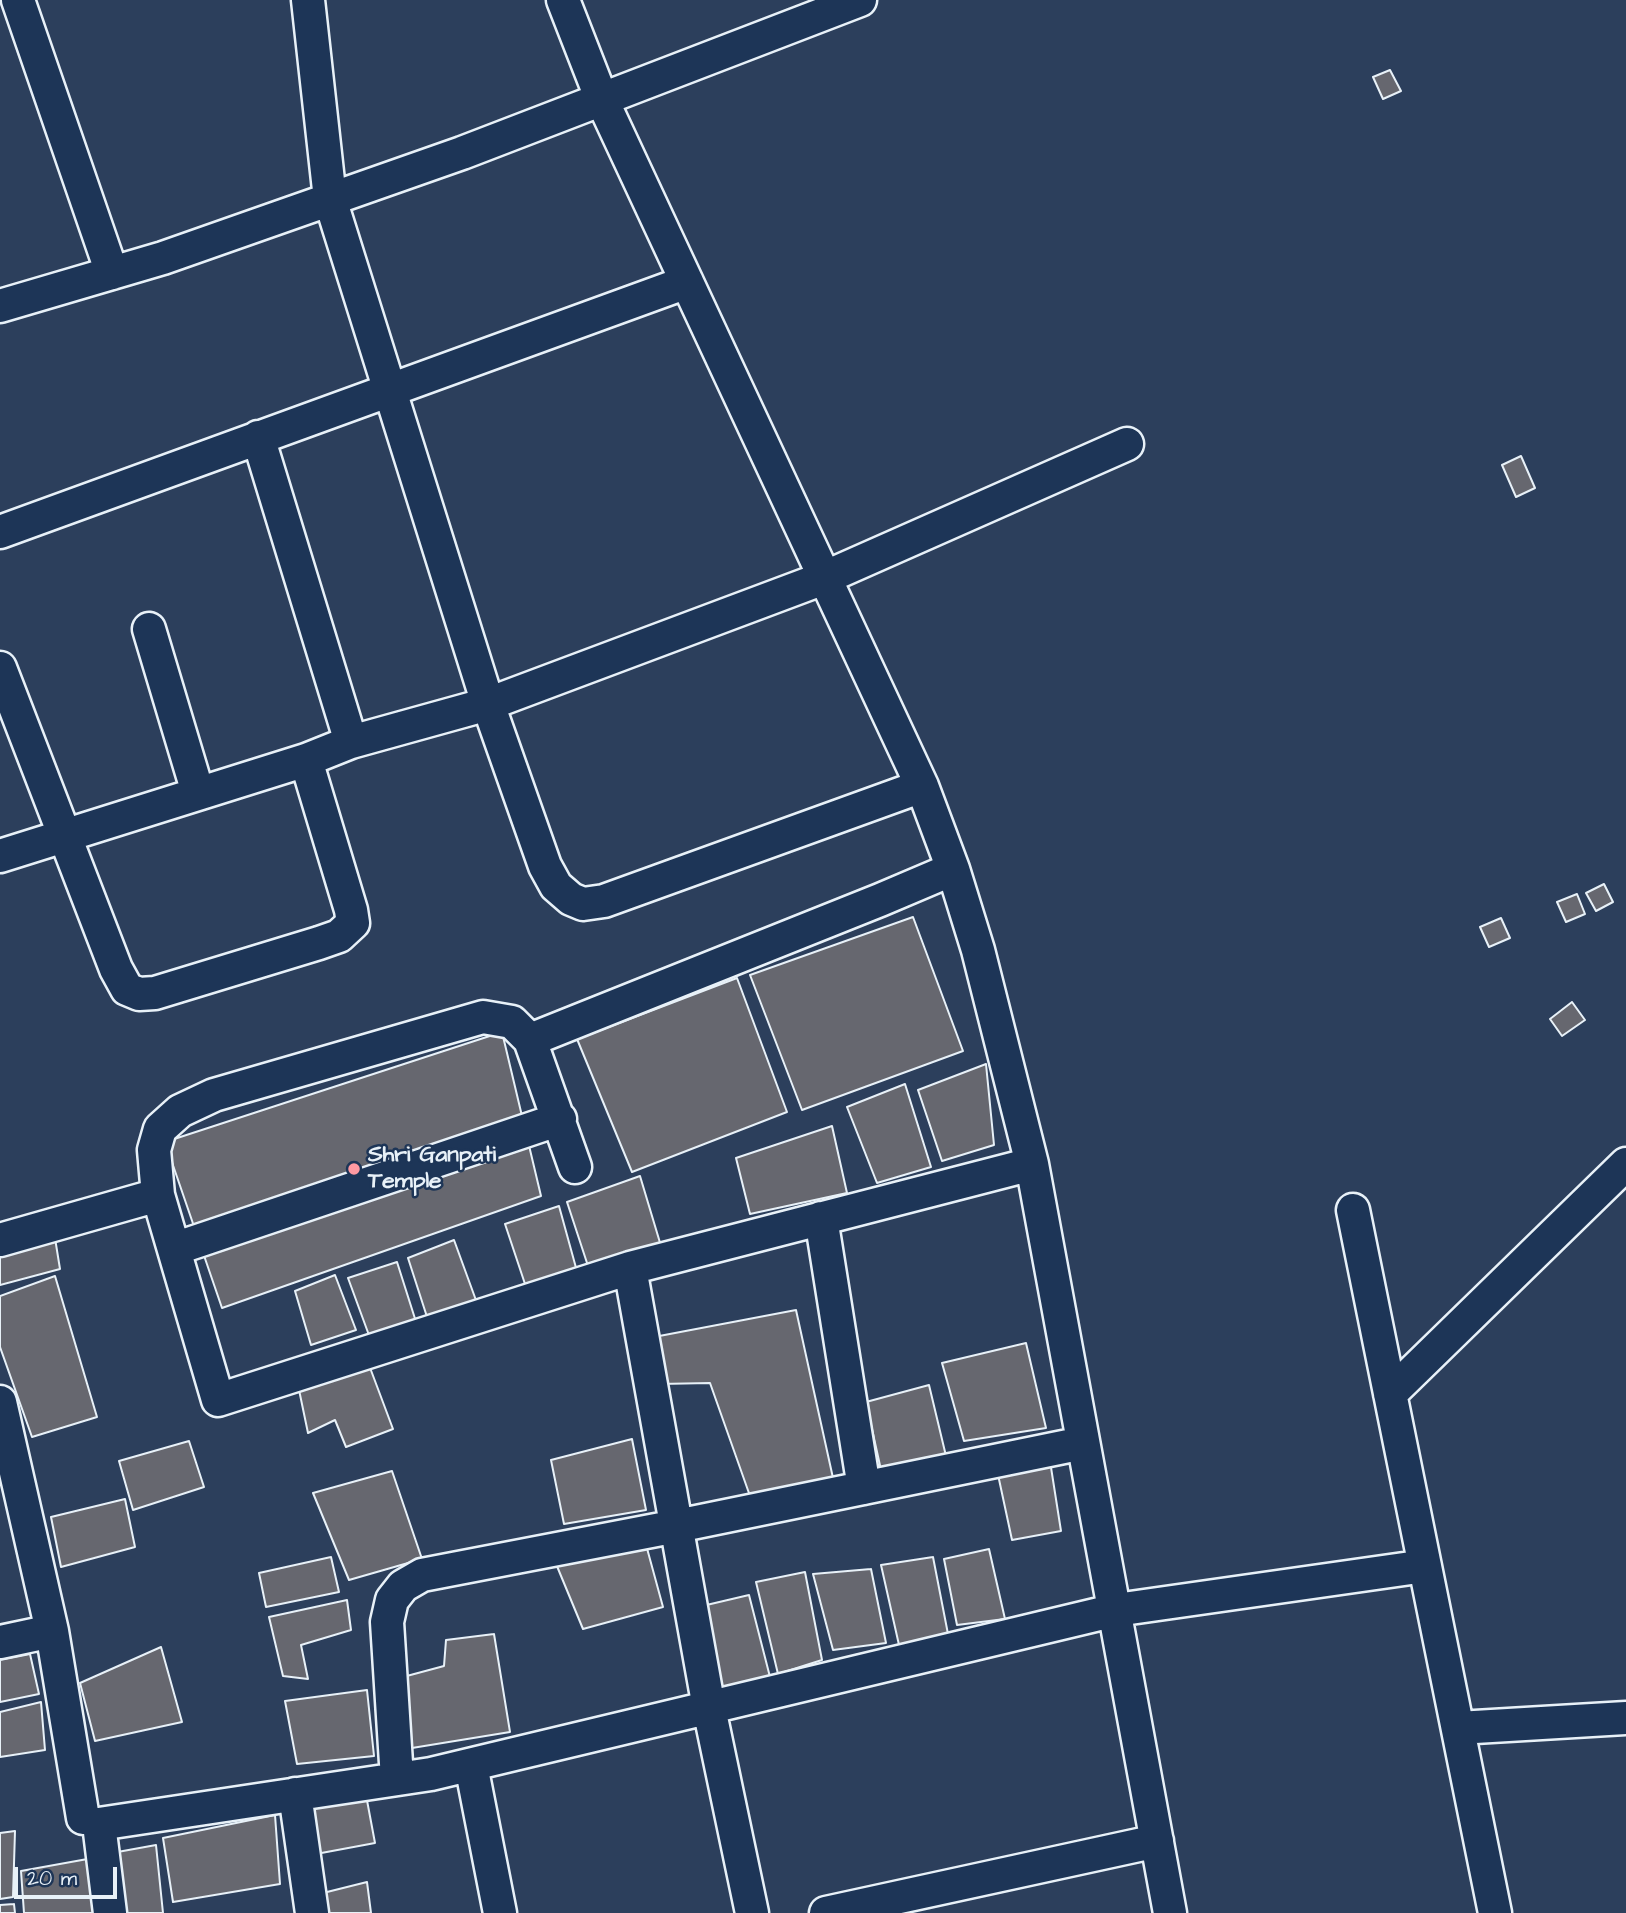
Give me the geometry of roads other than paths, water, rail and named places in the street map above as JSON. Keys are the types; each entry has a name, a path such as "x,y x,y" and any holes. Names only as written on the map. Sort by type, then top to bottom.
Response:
{"street":[{"path":"18,0 112,273"},
{"path":"307,0 330,199 488,704 545,866 556,886 571,899 583,904 604,901 922,786"},
{"path":"564,0 602,100 922,786 953,869 978,950 1032,1164 1170,1913"},
{"path":"0,306 112,273 330,199 602,100 860,0"},
{"path":"0,532 687,282"},
{"path":"258,436 351,742"},
{"path":"0,856 306,760 351,742 488,704 824,578 1127,444"},
{"path":"149,629 198,793"},
{"path":"0,668 116,969 127,989 139,994 155,993 319,943 339,936 353,923 306,760"},
{"path":"530,1040 953,869"},
{"path":"575,1167 530,1040 512,1022 484,1017 214,1095 180,1111 160,1129 154,1150 158,1195 218,1400 630,1268 1032,1164"},
{"path":"174,1250 560,1119"},
{"path":"1390,1394 1626,1164"},
{"path":"0,1240 158,1195"},
{"path":"1353,1210 1495,1913"},
{"path":"821,1218 864,1488"},
{"path":"630,1268 709,1708 752,1913"},
{"path":"0,1402 52,1631 83,1818"},
{"path":"397,1779 387,1622 392,1600 403,1586 422,1574 677,1526 1083,1443"},
{"path":"110,1913 99,1824 397,1779 471,1765 1116,1610 1425,1566"},
{"path":"0,1642 52,1631"},
{"path":"1458,1728 1626,1718"},
{"path":"471,1765 500,1913"},
{"path":"295,1794 312,1913"},
{"path":"826,1913 1157,1841"}],"place":[{"name":"Shri Ganpati Temple","path":"354,1169"}]}
